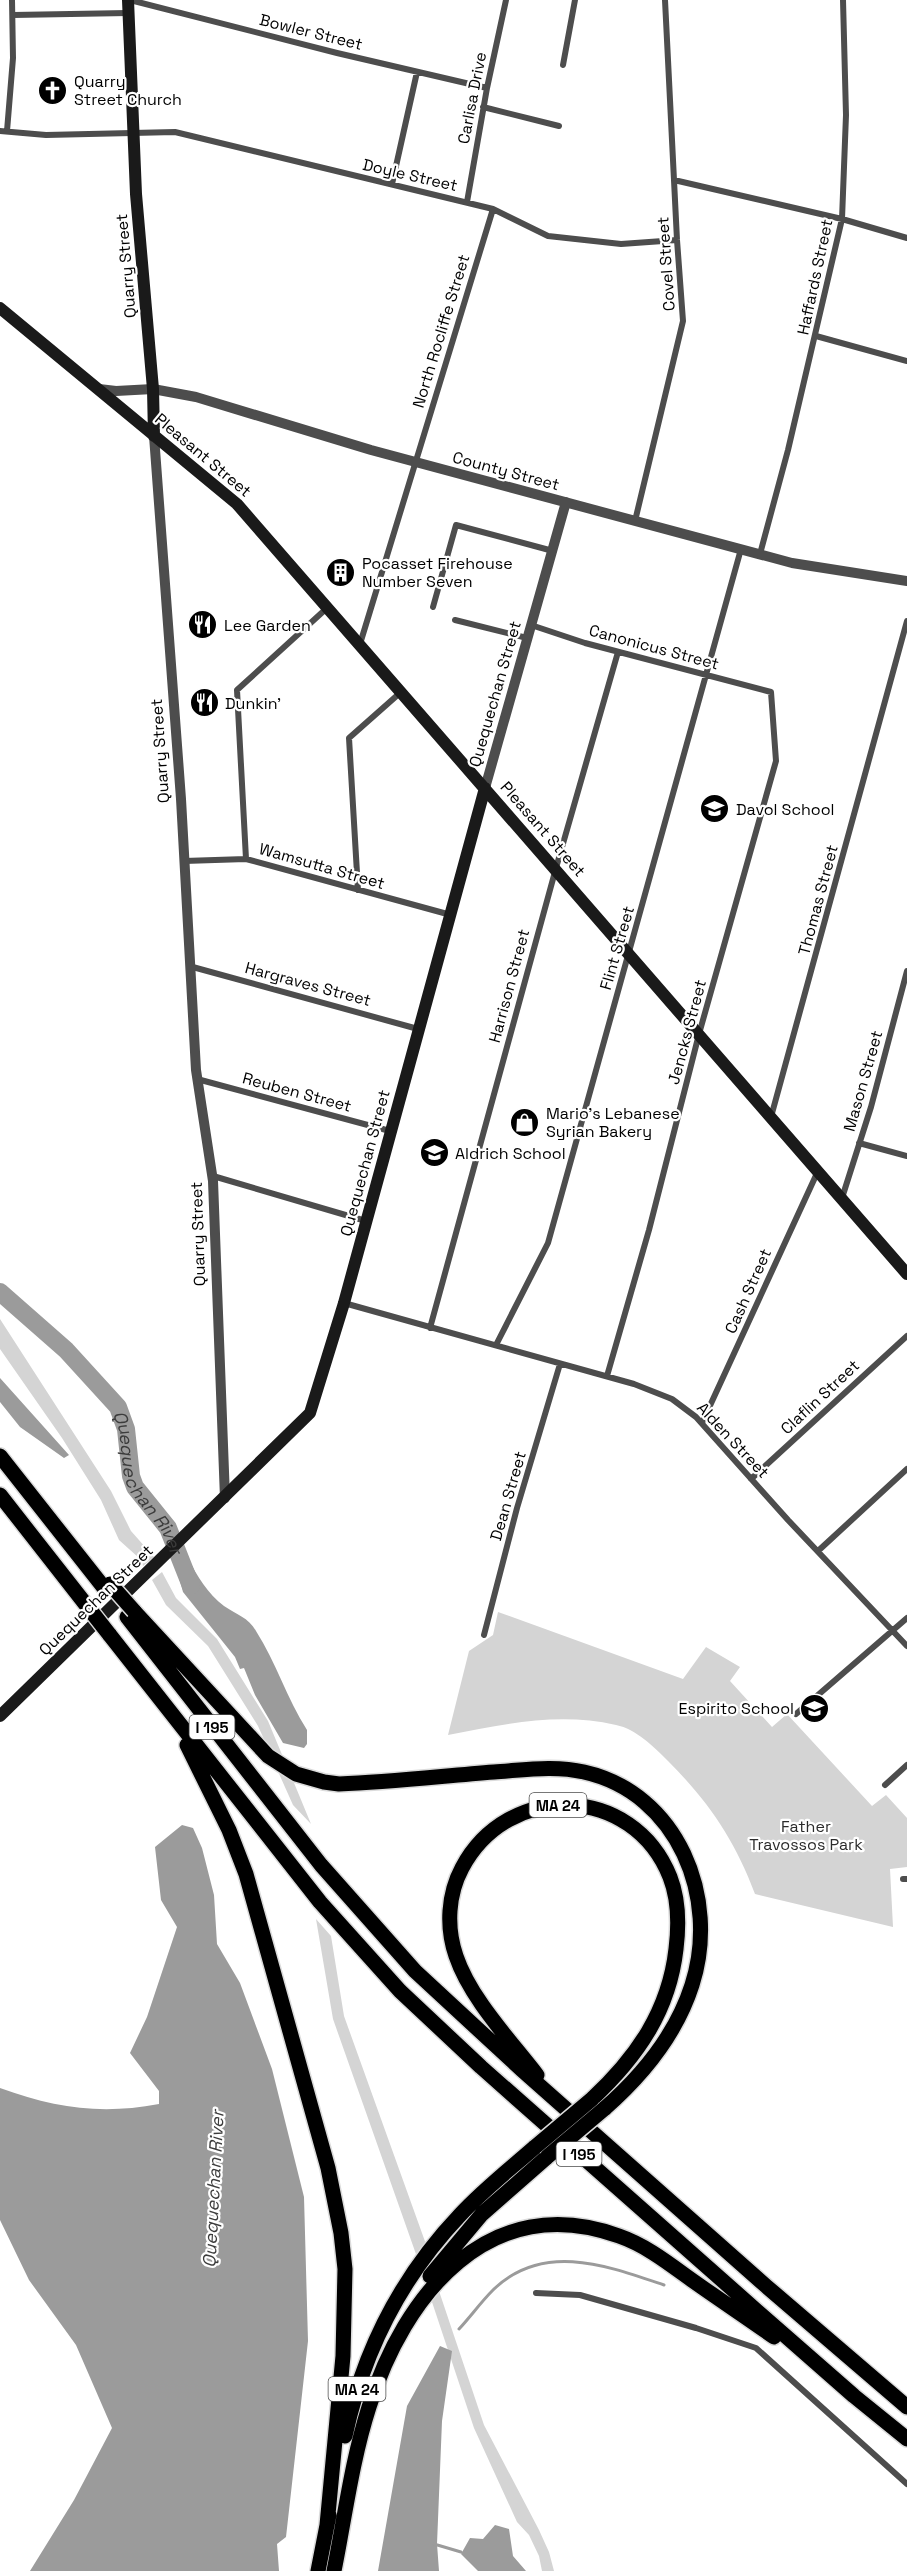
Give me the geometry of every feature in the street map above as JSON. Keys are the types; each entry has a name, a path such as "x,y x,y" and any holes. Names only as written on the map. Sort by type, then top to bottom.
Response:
{"highway":[{"name":"I 195","path":"0,1456 130,1614 321,1865 415,1971 766,2286 907,2407"},
{"name":"I 195","path":"0,1495 308,1888 400,1991 460,2048 840,2384 907,2439"},
{"path":"130,1614 273,1760 296,1774 339,1784 547,1768 573,1770 608,1779 640,1798 659,1814 681,1845 693,1873 701,1915 699,1955 685,2005 664,2043 637,2078 598,2104"},
{"path":"169,1711 229,1830 246,1874 331,2181 344,2256 345,2299 342,2381 327,2525"},
{"name":"MA 24","path":"318,2571 358,2384 384,2322 419,2265 467,2208 541,2152 598,2104 646,2038 659,2012 675,1962 678,1932 676,1901 670,1878 659,1857 643,1837 626,1823 588,1807 566,1804 544,1806 511,1817 491,1830 475,1847 455,1884 450,1903 450,1922 456,1956 469,1983 560,2103"},
{"path":"433,2280 482,2214 541,2152"},
{"name":"MA 24","path":"334,2571 363,2425 382,2372 433,2280 468,2253 506,2234 548,2225 598,2229 629,2239 840,2384"}],"main road":[{"name":"Quarry Street","path":"129,0 136,194 153,389 154,436"},
{"name":"Pleasant Street","path":"0,308 237,504 907,1274"},
{"name":"Quequechan Street","path":"0,1716 310,1413 344,1303 485,788"}],"street":[{"path":"4,131 13,58 12,0"},
{"name":"Bowler Street","path":"129,0 487,88"},
{"name":"Carlisa Drive","path":"467,202 483,107 506,0"},
{"path":"562,65 575,0"},
{"name":"Haffards Street","path":"760,554 816,336 842,219 846,115 843,0"},
{"name":"Covel Street","path":"635,521 683,321 663,1"},
{"path":"13,15 129,13"},
{"path":"392,184 417,72"},
{"path":"483,107 559,126"},
{"name":"Doyle Street","path":"4,131 46,135 175,132 493,209 548,236 621,244 677,240"},
{"path":"674,180 842,219 907,238"},
{"name":"North Rocliffe Street","path":"360,644 493,209"},
{"path":"816,336 907,361"},
{"name":"County Street","path":"99,389 127,392 153,389 200,398 414,462 760,554 812,567 907,581"},
{"name":"Quarry Street","path":"154,436 184,861 196,1079 213,1176 225,1498"},
{"name":"Quequechan Street","path":"485,788 566,502"},
{"path":"433,607 456,525 553,551"},
{"name":"Flint Street","path":"496,1346 548,1243 741,549"},
{"path":"246,859 237,690 328,607"},
{"path":"455,620 527,638"},
{"name":"Thomas Street","path":"771,1117 907,621"},
{"name":"Canonicus Street","path":"531,625 618,652 771,692"},
{"name":"Harrison Street","path":"430,1328 556,868 618,652"},
{"path":"358,890 350,738 401,692"},
{"name":"Jencks Street","path":"608,1376 649,1230 699,1034 776,761 771,692"},
{"name":"Wamsutta Street","path":"184,861 246,859 451,915"},
{"name":"Hargraves Street","path":"189,966 419,1029"},
{"name":"Mason Street","path":"842,1198 907,971"},
{"name":"Reuben Street","path":"196,1079 390,1131"},
{"path":"859,1143 907,1156"},
{"name":"Cash Street","path":"702,1423 818,1170"},
{"path":"213,1176 366,1221"},
{"name":"Alden Street","path":"344,1303 608,1376 665,1396 684,1407 702,1423 751,1479 907,1646"},
{"name":"Claflin Street","path":"751,1479 907,1335"},
{"name":"Dean Street","path":"484,1635 560,1364"},
{"path":"818,1551 907,1469"},
{"path":"796,1714 907,1618"},
{"path":"885,1785 907,1765"},
{"path":"536,2293 580,2295 696,2328 756,2348 907,2484"}],"green space":[{"path":"0,1319 111,1491 131,1531 154,1557 143,1566 139,1558 119,1540 101,1500 62,1438 0,1349"},
{"path":"162,1572 176,1598 217,1639 268,1721 288,1769 272,1757 258,1726 208,1646 166,1605 152,1580"},
{"name":"Father Travossos Park","path":"498,1612 683,1679 706,1647 740,1667 730,1681 772,1727 787,1714 872,1806 886,1795 907,1818 907,1867 890,1869 893,1927 755,1894 739,1856 708,1806 657,1750 638,1734 623,1727 595,1721 553,1720 511,1724 448,1735 469,1651 493,1635"},
{"path":"276,1767 292,1778 311,1824 293,1805"},
{"path":"316,1919 331,1936 344,2016 427,2247 417,2257 333,2019"},
{"path":"438,2288 484,2425 539,2530 549,2552 554,2571 542,2571 539,2556 529,2535 517,2522 474,2428 431,2299"}],"water":[{"path":"0,1378 69,1455 64,1458 20,1427 0,1402"},
{"path":"188,1558 199,1578 213,1596 253,1626 307,1730 307,1744 304,1748 283,1743 255,1695 244,1668 240,1669 235,1657 183,1592 176,1567"},
{"path":"182,1825 193,1828 202,1848 214,1895 217,1944 240,1983 272,2069 304,2197 308,2341 286,2537 277,2544 279,2571 30,2571 74,2500 112,2428 76,2345 29,2280 0,2220 0,2088 59,2105 78,2108 117,2109 159,2104 159,2091 130,2053 147,2017 177,1927 161,1900 155,1847"},
{"path":"440,2346 452,2351 442,2421 437,2544 439,2571 378,2571 407,2406"},
{"path":"495,2525 509,2529 513,2556 526,2571 478,2571 461,2554 470,2538 483,2539"}],"waterway":[{"name":"Quequechan River","path":"0,1292 66,1350 118,1407 126,1429 131,1476 135,1487 168,1528 191,1586"},
{"path":"459,2329 493,2290 512,2275 533,2266 554,2262 598,2265 664,2285"},
{"path":"434,2544 461,2552"}],"place":[{"name":"Quarry Street Church","path":"53,90"},
{"name":"Pocasset Firehouse Number Seven","path":"341,572"},
{"name":"Lee Garden","path":"203,625"},
{"name":"Dunkin'","path":"204,703"},
{"name":"Davol School","path":"715,809"},
{"name":"Mario's Lebanese Syrian Bakery","path":"525,1122"},
{"name":"Aldrich School","path":"434,1153"},
{"name":"Espirito School","path":"815,1708"}]}
